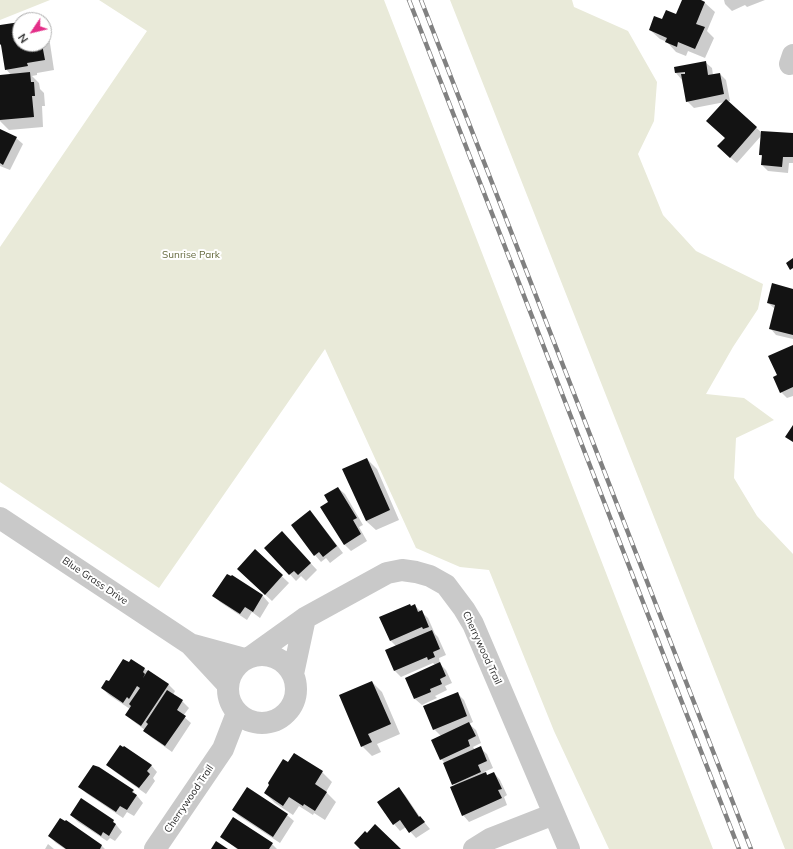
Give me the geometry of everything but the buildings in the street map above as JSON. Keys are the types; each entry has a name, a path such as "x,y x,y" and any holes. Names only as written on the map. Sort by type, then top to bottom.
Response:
{"street":[{"name":"Blue Grass Drive","path":"0,518 190,644 228,685"},
{"name":"Cherrywood Trail","path":"249,657 305,618 387,573 402,570 416,572 430,576 446,585 473,624 569,849"},
{"path":"293,674 305,618"},
{"name":"Blue Grass Drive","path":"190,644 249,657"},
{"path":"264,654 276,657 286,664 293,674 296,686 295,698 290,709 279,719 265,723 250,721 237,713 229,700 228,685 233,670 241,661 249,657 264,654"},
{"name":"Cherrywood Trail","path":"155,849 223,749 237,713"},
{"name":"Cherrywood Trail","path":"223,749 257,722"},
{"path":"474,849 490,839 554,814"}],"green space":[{"path":"0,0 50,0 20,12 12,12 12,15 0,20"},
{"name":"Sunrise Park","path":"99,0 384,0 713,849 609,849 554,731 489,570 460,567 416,548 325,349 159,588 0,482 0,247 147,31"},
{"path":"450,0 572,0 574,7 628,31 657,82 654,121 638,154 663,215 696,251 763,284 758,309 733,347 706,394 744,398 774,420 736,438 734,478 757,516 793,554 793,849 785,849"}],"railway":[{"path":"409,0 739,849"},
{"path":"421,0 751,849"}]}
